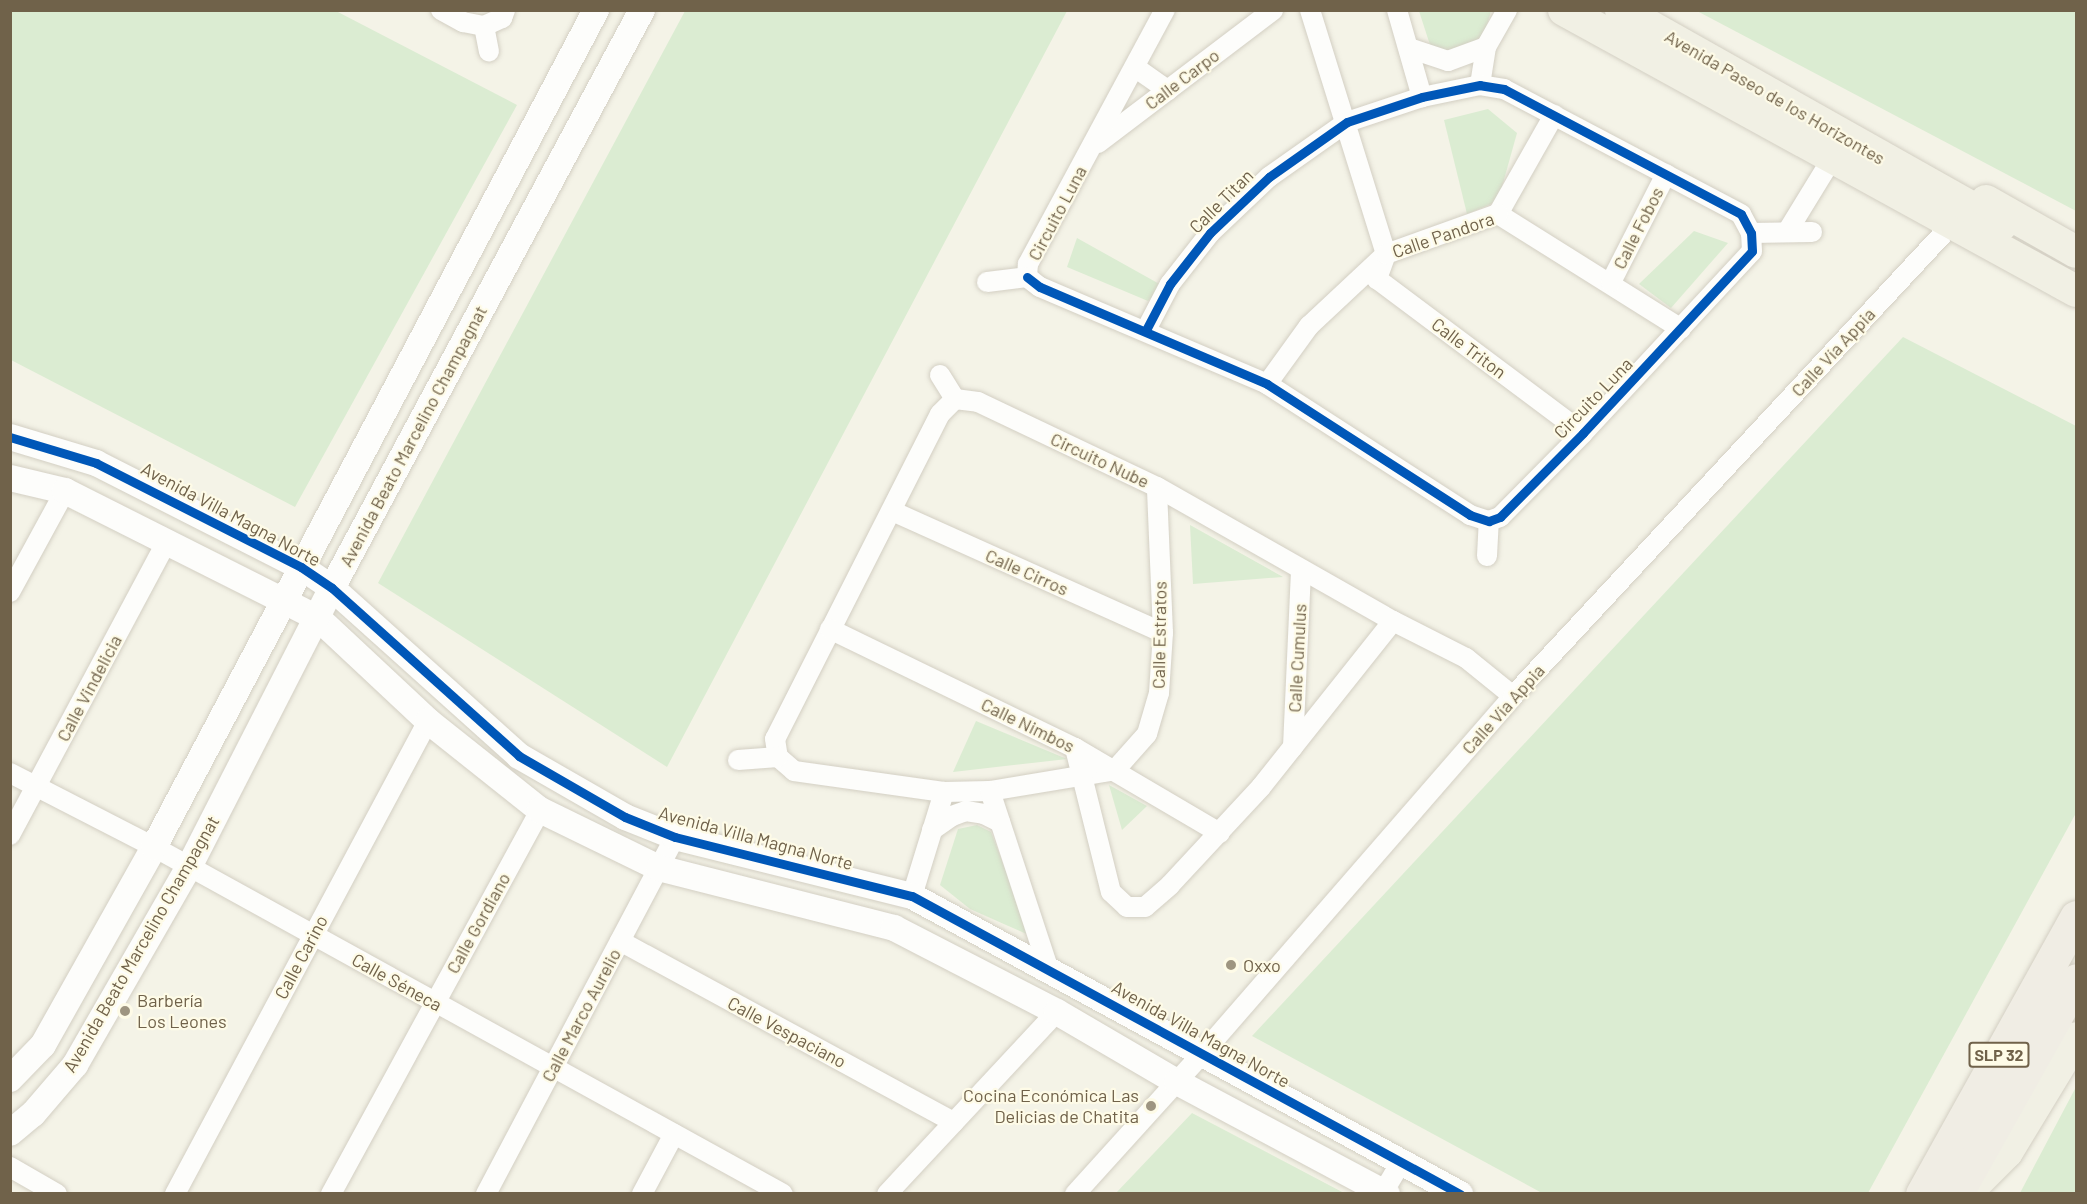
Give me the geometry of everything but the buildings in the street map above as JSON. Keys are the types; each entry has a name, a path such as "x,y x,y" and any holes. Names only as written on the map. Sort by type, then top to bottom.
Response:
{"highway":[{"name":"SLP 32","path":"1922,1194 2076,917"},
{"name":"SLP 32","path":"1956,1194 2076,980"}],"main road":[{"name":"Avenida Paseo de los Horizontes","path":"1564,10 1789,119 1892,176"},
{"name":"Avenida Paseo de los Horizontes","path":"1621,10 1789,119"},
{"path":"1789,119 1825,170 2076,308"},
{"path":"1789,119 1857,129 2076,252"},
{"path":"1892,176 2076,267"},
{"path":"1892,176 2076,291"},
{"path":"1965,1194 2007,1152 2076,1038"}],"street":[{"path":"441,10 463,22 484,26 502,18 506,10"},
{"name":"Avenida Beato Marcelino Champagnat","path":"10,1079 43,1045 154,847 596,10"},
{"name":"Avenida Beato Marcelino Champagnat","path":"10,1133 33,1114 75,1065 189,867 332,588 642,10"},
{"name":"Circuito Luna","path":"1165,10 1136,68 1028,264 1027,278 1040,287 1146,330 1267,384 1470,515 1489,522 1500,517 1583,433 1752,251 1751,233"},
{"name":"Calle Carpo","path":"1092,148 1273,10"},
{"path":"1310,10 1347,122 1386,254"},
{"path":"1397,10 1422,97"},
{"path":"1480,85 1486,47 1508,10"},
{"path":"484,26 489,52"},
{"path":"582,37 618,57"},
{"path":"1409,48 1421,55 1448,60 1486,47"},
{"path":"1136,68 1168,90"},
{"path":"1347,122 1422,97 1480,85 1504,89 1741,214 1751,233 1812,232"},
{"path":"1498,214 1554,115"},
{"name":"Calle Titan","path":"1146,330 1170,284 1210,233 1269,177 1347,122"},
{"path":"518,158 552,176"},
{"path":"1788,232 1825,170"},
{"name":"Calle Fobos","path":"1611,282 1666,174"},
{"name":"Calle Pandora","path":"1267,384 1309,326 1386,254 1498,214 1611,282 1681,329"},
{"name":"Calle Vía Appia","path":"1075,1194 1177,1083 1513,696 1942,235"},
{"name":"Calle Triton","path":"1386,254 1377,279 1583,433"},
{"path":"987,282 1027,278"},
{"path":"940,375 955,399 940,414 775,739 778,757 794,771 944,792 990,791 1115,770"},
{"name":"Circuito Nube","path":"955,399 978,402 1157,487 1393,621 1466,658 1513,696"},
{"name":"Avenida Villa Magna Norte","path":"10,437 96,463 301,567 332,588 519,756 625,817 675,837 912,896 1461,1194"},
{"path":"10,478 65,491 284,598 318,618 428,721 540,810 659,868 894,928 1057,1012 1177,1083 1384,1193 1402,1161"},
{"name":"Calle Estratos","path":"1115,770 1140,744 1152,722 1159,693 1162,633 1157,487"},
{"path":"10,592 65,491"},
{"name":"Calle Cirros","path":"892,511 1162,633"},
{"path":"1487,556 1489,522"},
{"name":"Calle Vindelicia","path":"10,835 167,542"},
{"name":"Calle Cumulus","path":"1293,747 1301,569"},
{"path":"1075,748 1106,881 1119,901 1139,917 1220,833 1293,747 1393,621"},
{"name":"Calle Nimbos","path":"830,629 1075,748 1220,833"},
{"name":"Calle Carino","path":"175,1194 428,721"},
{"path":"738,760 778,757"},
{"name":"Calle Séneca","path":"10,773 154,847 783,1194"},
{"path":"990,791 1049,970"},
{"path":"912,896 944,792"},
{"name":"Calle Gordiano","path":"331,1194 540,810"},
{"path":"932,830 952,816 966,811 984,814 1000,822"},
{"name":"Calle Marco Aurelio","path":"486,1194 675,837"},
{"name":"Calle Vespaciano","path":"620,941 954,1122"},
{"path":"887,1194 1057,1012"},
{"path":"642,1194 674,1134"},
{"path":"21,1179 57,1194"}],"green space":[{"path":"10,11 336,11 517,105 295,507 11,360"},
{"path":"685,11 1067,11 667,767 378,583"},
{"path":"1419,11 1491,11 1483,39 1460,54 1431,48"},
{"path":"1697,11 2076,11 2076,211"},
{"path":"1488,109 1517,133 1498,201 1467,214 1444,120"},
{"path":"1694,231 1728,243 1671,308 1639,284"},
{"path":"1077,238 1163,286 1148,301 1067,267"},
{"path":"1903,337 2076,426 2076,813 1868,1193 1542,1193 1252,1036"},
{"path":"1190,525 1283,577 1193,584"},
{"path":"976,721 1067,759 953,772"},
{"path":"1109,785 1147,806 1122,830"},
{"path":"977,825 991,832 1031,936 970,909 940,885 958,829"},
{"path":"2076,1087 2076,1193 2020,1193"},
{"path":"1192,1113 1344,1193 1116,1193"}],"cycle path":[{"path":"1027,277 1040,287 1267,384 1470,515 1489,521 1500,517 1583,433 1752,251 1751,233 1741,214 1504,89 1480,85 1422,97 1347,122 1269,177 1210,233 1170,284 1146,330"},
{"path":"10,437 96,463 301,567 332,588 519,756 625,817 675,837 912,896 1460,1194"}],"place":[{"name":"Oxxo","path":"1231,965"},
{"name":"Barbería Los Leones","path":"125,1011"},
{"name":"Cocina Económica Las Delicias de Chatita","path":"1151,1106"}]}
